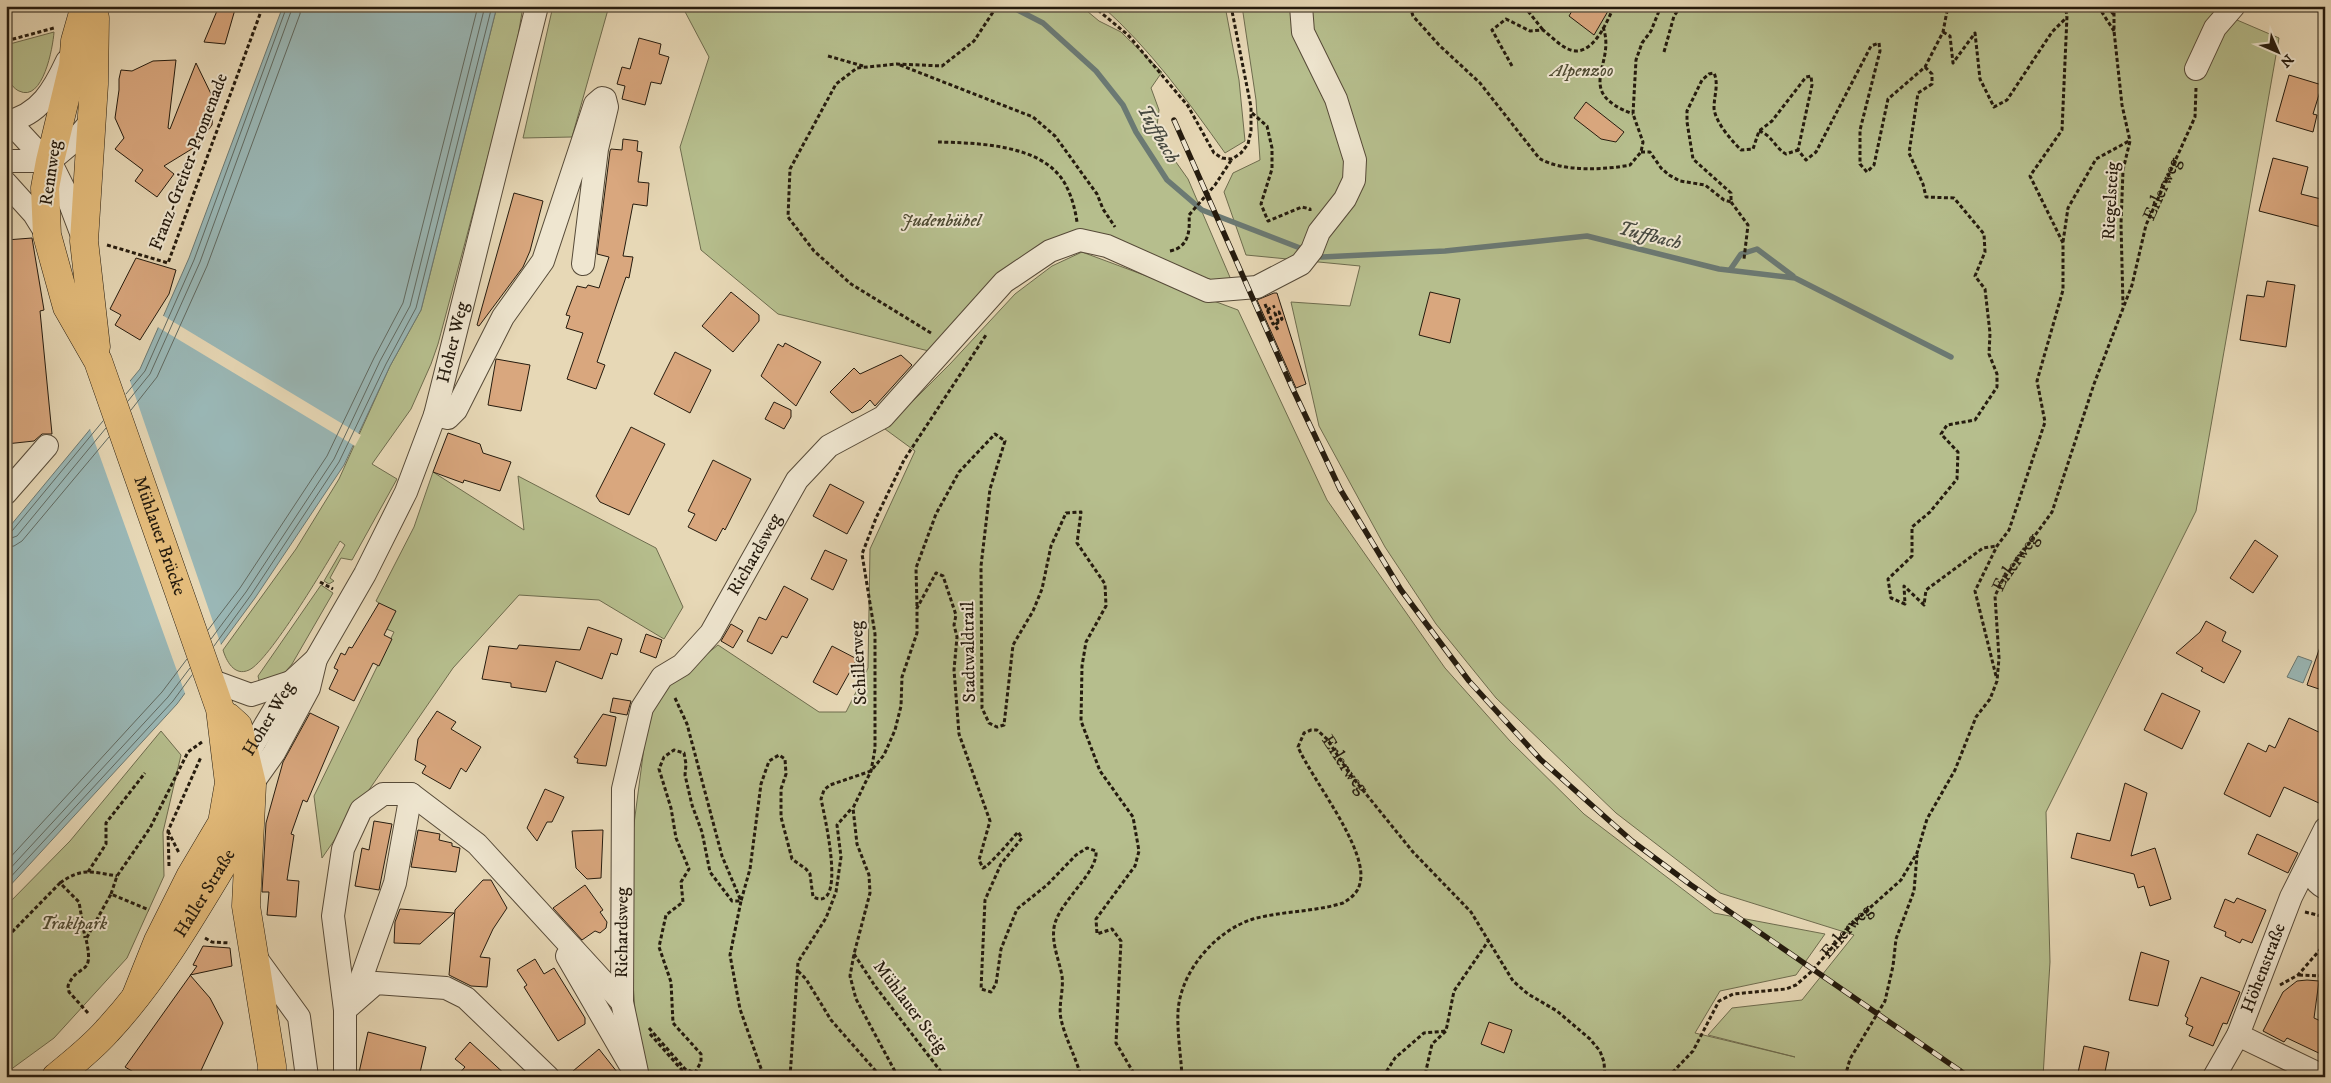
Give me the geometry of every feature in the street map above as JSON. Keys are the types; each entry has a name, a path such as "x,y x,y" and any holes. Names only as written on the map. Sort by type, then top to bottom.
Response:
{"main road":[{"name":"Rennweg","path":"86,6 68,34 73,66 45,188 47,235 67,308 98,361 109,394"},
{"name":"Rennweg","path":"92,6 95,18 92,120 93,243 98,361"},
{"name":"Mühlauer Brücke","path":"109,394 210,680"},
{"name":"Haller Straße","path":"56,1077 107,1032 136,996 193,916 248,824 238,726 220,709 210,680"},
{"name":"Haller Straße","path":"136,996 158,941 190,876 222,823 242,775"},
{"path":"222,823 222,866 246,906"},
{"path":"248,824 245,948 272,1066 272,1077"}],"street":[{"name":"Hoher Weg","path":"242,775 274,753 309,688 316,659 360,582 404,497 435,415 537,6"},
{"path":"1080,240 1106,246 1208,292 1263,293 1302,264 1312,250 1319,232 1346,199 1354,180 1355,160 1336,99 1303,32 1301,6"},
{"path":"2196,69 2215,28 2234,6"},
{"path":"68,34 59,78 44,102 37,108 7,120 50,161 93,243"},
{"path":"435,415 448,418 456,410 503,317 543,261 595,104 602,98 605,100 607,107 597,149 583,264"},
{"path":"6,161 50,161 75,140 92,120"},
{"path":"6,183 34,214 47,235"},
{"name":"Richardsweg","path":"638,1077 622,1002 623,789 642,708 662,677 682,665 711,633 797,480 829,446 882,417 1004,282 1050,252 1080,240"},
{"path":"6,493 47,446"},
{"name":"Hoher Weg","path":"242,775 291,682 316,659"},
{"path":"210,680 252,695 291,682"},
{"path":"345,1010 361,979 396,883 411,794 383,794 361,810 343,849 333,916 345,1010 345,1077"},
{"name":"Richardsweg","path":"411,794 477,844 503,870 549,924 622,1002"},
{"name":"Höhenstraße","path":"2214,1077 2238,1035 2291,898 2325,829"},
{"path":"2311,858 2311,873 2315,882 2325,888"},
{"path":"549,924 638,1077"},
{"path":"245,948 299,1017 307,1077"},
{"path":"345,1010 376,983 446,988 466,998 541,1074"},
{"path":"2238,1035 2325,1077"}],"path":[{"name":"Franz-Greiter-Promenade","path":"93,243 109,245 168,263 263,6"},
{"path":"949,345 851,284 814,251 788,217 790,169 836,84 857,68 897,64 942,66 974,41 997,6"},
{"path":"1093,6 1128,35 1188,106 1206,142 1214,153 1222,158 1232,159"},
{"path":"1164,250 1180,249 1186,242 1190,229 1189,214 1215,185 1232,159 1241,154 1248,144 1251,130 1251,112 1232,6"},
{"path":"1410,6 1413,16 1480,83 1531,150 1548,164 1615,168 1630,164 1642,152 1643,142 1633,114 1636,60 1661,6"},
{"path":"1524,6 1543,30 1568,50 1581,51 1594,44 1614,6"},
{"path":"1664,52 1674,16 1681,6"},
{"path":"1798,150 1806,160 1816,152 1871,46 1879,44 1880,51 1860,130 1860,164 1867,172 1874,165 1888,99 1925,66 1943,32 1948,6"},
{"path":"2063,243 2030,176 2062,130 2067,16 2065,6"},
{"path":"2098,6 2114,31"},
{"name":"Riegelsteig","path":"2114,8 2114,31 2122,105 2130,141 2123,170 2121,224 2124,308"},
{"path":"1943,32 1950,36 1953,63 1975,33 1980,79 1994,107 2007,100 2052,32 2067,16"},
{"path":"1512,66 1492,30 1506,19 1530,31 1543,30"},
{"path":"1603,26 1606,35 1606,50 1600,76 1601,91 1616,108 1633,114"},
{"path":"6,41 68,34"},
{"path":"828,56 866,67"},
{"path":"897,64 1033,117 1055,136 1097,194 1103,209 1118,231 1106,246"},
{"path":"1925,66 1932,74 1932,84 1918,93 1909,153 1923,184 1926,197 1954,198 1984,234 1985,252 1975,276 1985,289 1990,333 1989,354 1997,374 1997,387 1975,420 1947,425 1941,434 1958,452 1958,478 1930,512 1912,526 1912,556 1888,579 1891,598 1905,604 1904,586 1924,605 1926,590 1983,548 1998,546"},
{"name":"Erlerweg","path":"1668,1077 1693,1051 1719,1001 1733,994 1786,989 1796,984 1812,971 1853,923 1901,880 1917,853 1926,819 1955,770 1976,717 1990,699 1997,680 1999,658 1995,596 2002,581 2052,512 2094,384 2132,285 2146,225 2195,117 2196,69"},
{"path":"1744,259 1748,225 1731,202 1731,193 1693,159 1687,111 1702,80 1709,74 1714,73 1716,79 1714,110 1728,138 1741,150 1753,149 1759,131 1772,121 1806,77 1811,76 1812,84 1798,150"},
{"path":"1251,112 1267,126 1272,148 1272,169 1260,204 1268,221 1302,207 1310,209 1310,215"},
{"path":"1759,131 1767,134 1781,151 1786,154 1798,150"},
{"path":"1997,680 1975,591 1998,546 2010,530 2045,422 2037,381 2063,290 2063,243 2068,208 2096,159 2130,141"},
{"path":"938,142 989,144 1015,150 1045,163 1063,180 1074,206 1080,240"},
{"path":"1642,152 1650,152 1661,168 1680,181 1705,185 1724,200 1731,202"},
{"path":"1263,293 1267,310 1278,330"},
{"path":"1263,293 1262,300 1273,324 1278,322 1275,313 1279,312 1282,319 1276,325"},
{"name":"Schillerweg","path":"853,808 870,771 875,749 875,634 862,554 876,518 904,460 991,328"},
{"name":"Stadtwaldtrail","path":"917,608 916,568 936,514 960,472 994,434 1005,441 990,489 981,566 982,708 989,723 997,727 1004,725 1013,645 1033,612 1042,588 1051,546 1066,513 1081,512 1077,543 1105,584 1106,606 1086,642 1082,666 1081,721 1100,771 1132,817 1138,851 1135,866 1096,919 1097,934 1112,929 1121,941 1116,1043 1136,1077"},
{"path":"764,1077 740,1009 730,955 750,869 761,784 770,761 778,755 785,759 786,774 781,789 781,817 792,859 810,874 813,897 819,900 825,899 830,894 832,879 821,800 824,790 830,784 870,771 884,755 895,730 902,706 902,677 917,633 917,608 936,573 940,573 943,576 956,615 954,625 957,637 954,670 958,734 990,821 979,860 983,868 989,866 999,851 1018,832 1022,838 1001,864 985,900 981,989 991,992 996,984 1000,949 1017,909 1047,885 1076,855 1086,848 1096,851 1097,859 1087,876 1066,900 1055,924 1055,949 1062,978 1060,1018 1081,1077"},
{"path":"320,582 335,590"},
{"path":"682,665 685,680 674,699 687,724 722,856 742,901"},
{"name":"Erlerweg","path":"1182,1077 1178,1012 1181,993 1193,967 1202,954 1226,934 1253,920 1343,902 1352,898 1360,884 1360,868 1357,855 1323,787 1298,747 1304,733 1311,730 1317,730 1327,739 1349,773 1407,845 1471,912 1490,940 1500,961 1513,981 1528,994 1557,1011 1590,1039 1600,1051 1604,1062 1605,1077"},
{"path":"86,939 111,894 117,876 150,828 188,752 202,742"},
{"path":"622,1002 631,1007 685,1069 695,1073 699,1068 701,1054 673,1023 670,1011 671,982 659,947 666,914 683,902 681,882 689,869 676,838 671,808 659,769 664,757 674,750 684,753 685,775 692,805 702,832 710,872 732,901 742,901"},
{"path":"170,873 167,855 168,831 202,754"},
{"path":"88,872 106,844 106,822 145,774"},
{"path":"853,808 857,844 869,875 870,893 850,976 856,999 898,1077"},
{"path":"790,1077 798,962 826,918 836,892 841,857 836,824 853,808"},
{"path":"1845,1077 1850,1059 1885,1001 1893,966 1896,938 1914,892 1917,853"},
{"path":"12,932 60,883 74,872 117,876"},
{"path":"60,883 79,902 89,961 69,982 68,990 88,1013"},
{"path":"111,894 153,912"},
{"path":"2314,915 2325,917"},
{"path":"202,937 212,942 245,948"},
{"path":"1420,1077 1425,1075 1432,1044 1446,1030 1454,991 1490,940"},
{"path":"2325,944 2298,975 2325,976"},
{"name":"Mühlauer Steig","path":"854,954 874,986 945,1077"},
{"path":"797,971 806,979 831,1020 882,1077"},
{"path":"646,1030 688,1077"},
{"path":"1383,1077 1395,1058 1424,1033 1446,1030"}],"green space":[{"path":"497,6 523,6 515,55 438,344 411,409 372,464 397,479 352,560 341,558 330,578 334,581 329,584 324,581 345,545 340,541 297,611 270,649 249,670 239,671 229,663 223,650 296,549 339,479 390,366 421,310"},
{"path":"553,6 609,6 572,137 523,138"},
{"name":"Judenbühel","path":"682,6 1081,6 1099,21 1121,32 1162,72 1151,88 1159,110 1156,134 1188,179 1232,282 1210,285 1057,239 937,353 778,314 701,250 680,147 709,57"},
{"path":"1102,6 1225,6 1239,80 1245,141 1225,153 1152,58"},
{"name":"Alpenzoo","path":"1242,6 2216,6 2216,11 2279,38 2196,511 2046,812 2050,962 2043,1077 650,1077 638,1053 626,885 648,717 663,689 718,645 819,712 846,712 868,668 870,549 915,451 885,429 950,364 1015,294 1052,266 1082,252 1238,310 1327,500 1445,668 1510,741 1584,814 1714,913 1825,934 1796,975 1720,991 1695,1033 1795,1057 1708,1035 1732,1008 1802,1000 1854,935 1720,893 1616,813 1496,698 1436,624 1385,547 1319,426 1291,302 1350,306 1360,266 1246,255 1224,192 1233,173 1260,160 1256,100"},
{"path":"54,32 49,60 40,82 27,93 17,90 11,85 6,76 6,45"},
{"path":"433,472 524,530 518,476 656,548 683,607 664,639 599,600 519,595 453,668 322,858 314,796 394,632 369,622 379,603 376,601 414,527"},
{"path":"321,585 333,593 292,664 281,677 261,688 258,676"},
{"name":"Traklpark","path":"161,731 181,755 163,832 164,876 127,958 54,1038 6,1073 6,906 70,841"}],"water":[{"path":"283,6 497,6 421,310 390,366 344,465 255,598 177,704 6,890 6,531 140,369 189,258"},
{"path":"2298,656 2312,661 2303,683 2287,677"}],"pier":[{"path":"162,315 361,435 355,446 156,326"},
{"path":"129,378 222,648 186,696 89,426"}],"building":[{"path":"219,6 236,6 225,44 204,42"},
{"path":"1575,6 1611,6 1594,35 1569,16"},
{"path":"639,38 661,44 659,54 669,57 661,84 651,82 645,105 622,99 625,86 617,84 622,67 630,69"},
{"path":"176,60 168,128 170,129 196,63 214,100 212,125 195,147 164,166 174,174 157,197 135,181 143,170 115,149 124,138 115,118 119,79 121,70 132,71 153,61"},
{"path":"2289,75 2322,85 2313,114 2317,115 2313,132 2276,121"},
{"path":"1586,102 1624,132 1616,142 1601,139 1574,118"},
{"path":"623,139 638,141 637,151 642,152 638,182 649,183 647,206 633,204 623,256 633,257 629,278 626,277 597,362 605,365 596,389 567,379 583,333 566,328 570,316 566,315 577,286 586,288 588,285 599,288 609,257 597,254 610,151 611,149 622,150"},
{"path":"2273,158 2308,167 2301,194 2325,200 2325,228 2259,211"},
{"path":"514,193 543,201 530,251 523,267 479,326 477,325"},
{"path":"32,238 44,310 40,311 52,434 42,434 34,441 6,444 6,412 11,411 6,367 6,240"},
{"path":"136,258 176,270 169,294 140,340 115,325 121,315 110,309"},
{"path":"2267,281 2295,285 2286,347 2240,340 2247,295 2264,297"},
{"path":"731,292 759,315 759,321 733,352 702,326"},
{"path":"1430,292 1460,299 1450,343 1419,335"},
{"path":"1277,293 1306,384 1296,388 1257,300"},
{"path":"785,343 821,362 796,406 761,376 778,344 783,347"},
{"path":"675,352 711,370 690,413 654,394"},
{"path":"901,355 912,365 875,406 870,400 861,409 852,413 830,392 854,368 860,374"},
{"path":"496,359 530,365 521,411 488,405"},
{"path":"774,402 791,410 791,417 784,429 765,419"},
{"path":"631,427 665,444 629,515 600,502 596,496"},
{"path":"448,433 480,444 483,453 511,462 500,491 464,480 463,483 433,472"},
{"path":"713,460 751,479 725,530 723,528 716,541 688,527 695,514 688,511"},
{"path":"830,484 864,502 847,534 813,516"},
{"path":"2255,540 2278,556 2253,593 2230,578"},
{"path":"825,550 847,560 833,590 811,579"},
{"path":"784,586 808,599 787,638 782,636 772,654 747,641 759,617 766,620"},
{"path":"379,603 396,611 384,635 392,639 379,666 373,663 354,701 329,689 338,670 334,668 341,653 345,655 349,647 352,648"},
{"path":"2206,621 2226,632 2222,641 2241,651 2224,683 2201,671 2203,668 2176,653 2200,632"},
{"path":"731,624 743,631 733,648 721,641"},
{"path":"588,627 622,639 617,655 611,653 602,679 556,661 546,692 511,687 511,683 482,679 489,646 517,649 519,645 580,650"},
{"path":"646,634 662,640 656,658 640,652"},
{"path":"2322,641 2325,641 2325,691 2307,685"},
{"path":"832,646 857,659 837,695 813,682"},
{"path":"2162,693 2200,711 2182,749 2144,730"},
{"path":"613,698 631,701 627,715 610,712"},
{"path":"437,711 456,722 451,729 481,747 466,772 461,768 450,789 422,773 426,766 415,760 418,739"},
{"path":"310,713 339,727 307,802 303,800 291,834 294,835 287,880 299,881 296,917 267,915 269,892 262,892 266,823 283,762"},
{"path":"603,714 616,717 606,766 577,763 578,759 574,757"},
{"path":"2289,718 2325,735 2325,796 2321,804 2284,787 2270,817 2224,794 2248,743 2266,752 2269,745 2275,748"},
{"path":"2125,783 2147,793 2131,856 2155,848 2171,899 2150,906 2144,886 2138,888 2134,874 2071,858 2077,833 2110,841"},
{"path":"545,789 564,797 552,822 547,822 537,841 527,828"},
{"path":"374,821 392,824 379,890 355,886 362,848 369,850"},
{"path":"418,830 440,834 439,840 452,843 452,846 460,848 456,872 411,867"},
{"path":"603,830 601,878 587,879 576,868 572,831"},
{"path":"2257,834 2298,853 2288,873 2248,854"},
{"path":"483,880 491,880 507,908 493,929 480,957 490,958 487,987 471,986 449,975 455,910"},
{"path":"585,885 603,910 600,912 607,922 606,928 600,933 595,931 582,940 553,908"},
{"path":"2237,898 2266,910 2252,943 2242,939 2240,943 2225,936 2226,932 2214,927 2225,899 2234,903"},
{"path":"400,909 454,913 420,944 394,943 395,922"},
{"path":"203,946 230,948 232,966 191,975 197,966 193,965"},
{"path":"2141,952 2169,961 2158,1006 2129,1000"},
{"path":"535,959 544,974 554,968 585,1018 585,1024 558,1041 524,987 527,985 517,970"},
{"path":"190,975 210,998 223,1023 198,1077 142,1077 125,1067"},
{"path":"2201,977 2240,992 2227,1024 2223,1023 2213,1046 2189,1036 2193,1027 2186,1024 2188,1018 2185,1016"},
{"path":"2297,981 2319,981 2314,1018 2325,1023 2325,1056 2287,1038 2284,1042 2263,1031 2283,992"},
{"path":"1489,1022 1512,1030 1504,1053 1481,1044"},
{"path":"368,1032 426,1047 419,1077 358,1077"},
{"path":"470,1042 508,1077 456,1077 465,1067 455,1059"},
{"path":"2084,1046 2109,1052 2104,1077 2077,1077"},
{"path":"599,1049 621,1077 566,1077"}],"waterway":[{"name":"Tuffbach","path":"1010,6 1043,23 1096,71 1123,105 1136,132 1167,180 1202,210 1300,248"},
{"name":"Tuffbach","path":"1322,257 1445,251 1587,236 1719,269 1795,278 1951,357"},
{"path":"1730,270 1741,254 1757,249 1793,276"}],"railway":[{"path":"1174,120 1291,385 1340,489 1401,590 1469,681 1541,760 1632,841 1691,885 1969,1077"}]}
